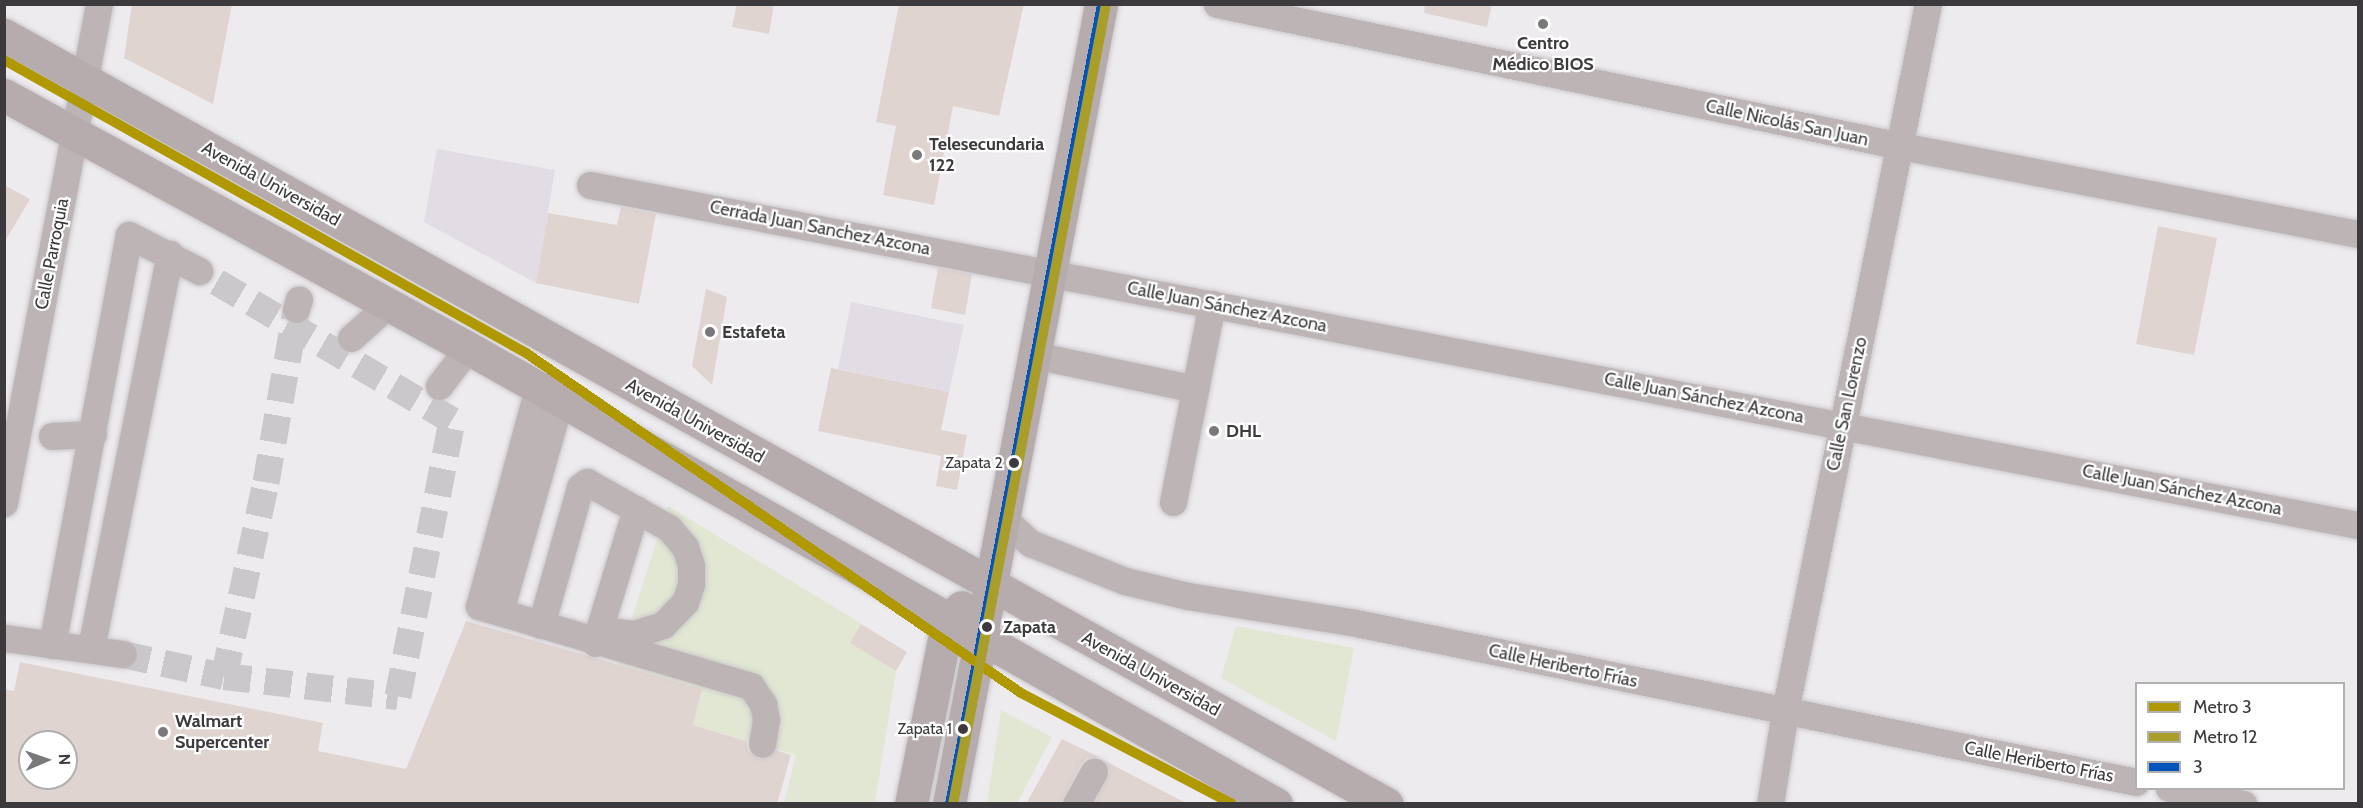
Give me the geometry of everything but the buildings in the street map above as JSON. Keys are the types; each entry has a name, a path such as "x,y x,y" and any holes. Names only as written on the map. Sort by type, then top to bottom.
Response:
{"main road":[{"path":"949,804 1101,4"},
{"name":"Avenida Universidad","path":"4,35 926,551 991,583 1387,804"},
{"path":"4,95 468,348 1276,804"},
{"path":"911,804 942,616 991,583"}],"street":[{"name":"Calle Parroquia","path":"4,503 10,446 99,4"},
{"name":"Calle Nicolás San Juan","path":"1218,4 1901,146 2358,234"},
{"name":"Calle San Lorenzo","path":"1770,804 1785,711 1928,4"},
{"name":"Cerrada Juan Sanchez Azcona","path":"590,185 1050,272"},
{"path":"52,645 129,235 170,254 199,271"},
{"path":"92,648 170,254"},
{"name":"Calle Juan Sánchez Azcona","path":"1050,272 2358,525"},
{"path":"1173,502 1212,304"},
{"path":"351,338 388,305"},
{"path":"439,386 468,348"},
{"path":"1034,354 1195,388"},
{"path":"549,394 479,606 541,625 597,636 751,686 763,704 766,720 762,744"},
{"path":"52,436 93,434"},
{"path":"541,625 580,487 592,483 669,528 685,547 692,574 689,593 672,618 653,630 633,634 597,636"},
{"path":"597,636 636,509"},
{"name":"Calle Heriberto Frías","path":"1003,518 1030,543 1125,581 1351,622 2135,782"},
{"path":"898,804 942,616"},
{"path":"4,638 92,648 123,654"},
{"path":"1076,804 1094,772"},
{"path":"2174,790 2243,804"}],"shaded area":[{"path":"437,149 555,170 536,283 424,222"},
{"path":"851,302 964,325 949,392 838,369"}],"green space":[{"path":"668,506 862,624 896,671 875,803 784,803 796,755 693,725 702,689 617,664"},
{"path":"1236,626 1354,648 1336,741 1221,678"},
{"path":"1001,710 1052,737 1017,803 987,803"}],"tunnel":[{"path":"123,654 224,676 398,696 452,420 199,271"},
{"path":"224,676 266,482 296,310"}],"metro line":[{"name":"12","path":"953,804 1106,4"},
{"name":"3","path":"4,60 526,353 1021,693 1232,804"}],"transit line":[{"name":"3","path":"949,804 1101,4"}],"place":[{"name":"Centro Médico BIOS","path":"1543,24"},
{"name":"Telesecundaria 122","path":"917,155"},
{"name":"Estafeta","path":"710,332"},
{"name":"DHL","path":"1214,431"},
{"name":"Zapata 2","path":"1014,463"},
{"name":"Zapata","path":"987,627"},
{"name":"Zapata 1","path":"963,729"},
{"name":"Walmart Supercenter","path":"163,732"}]}
